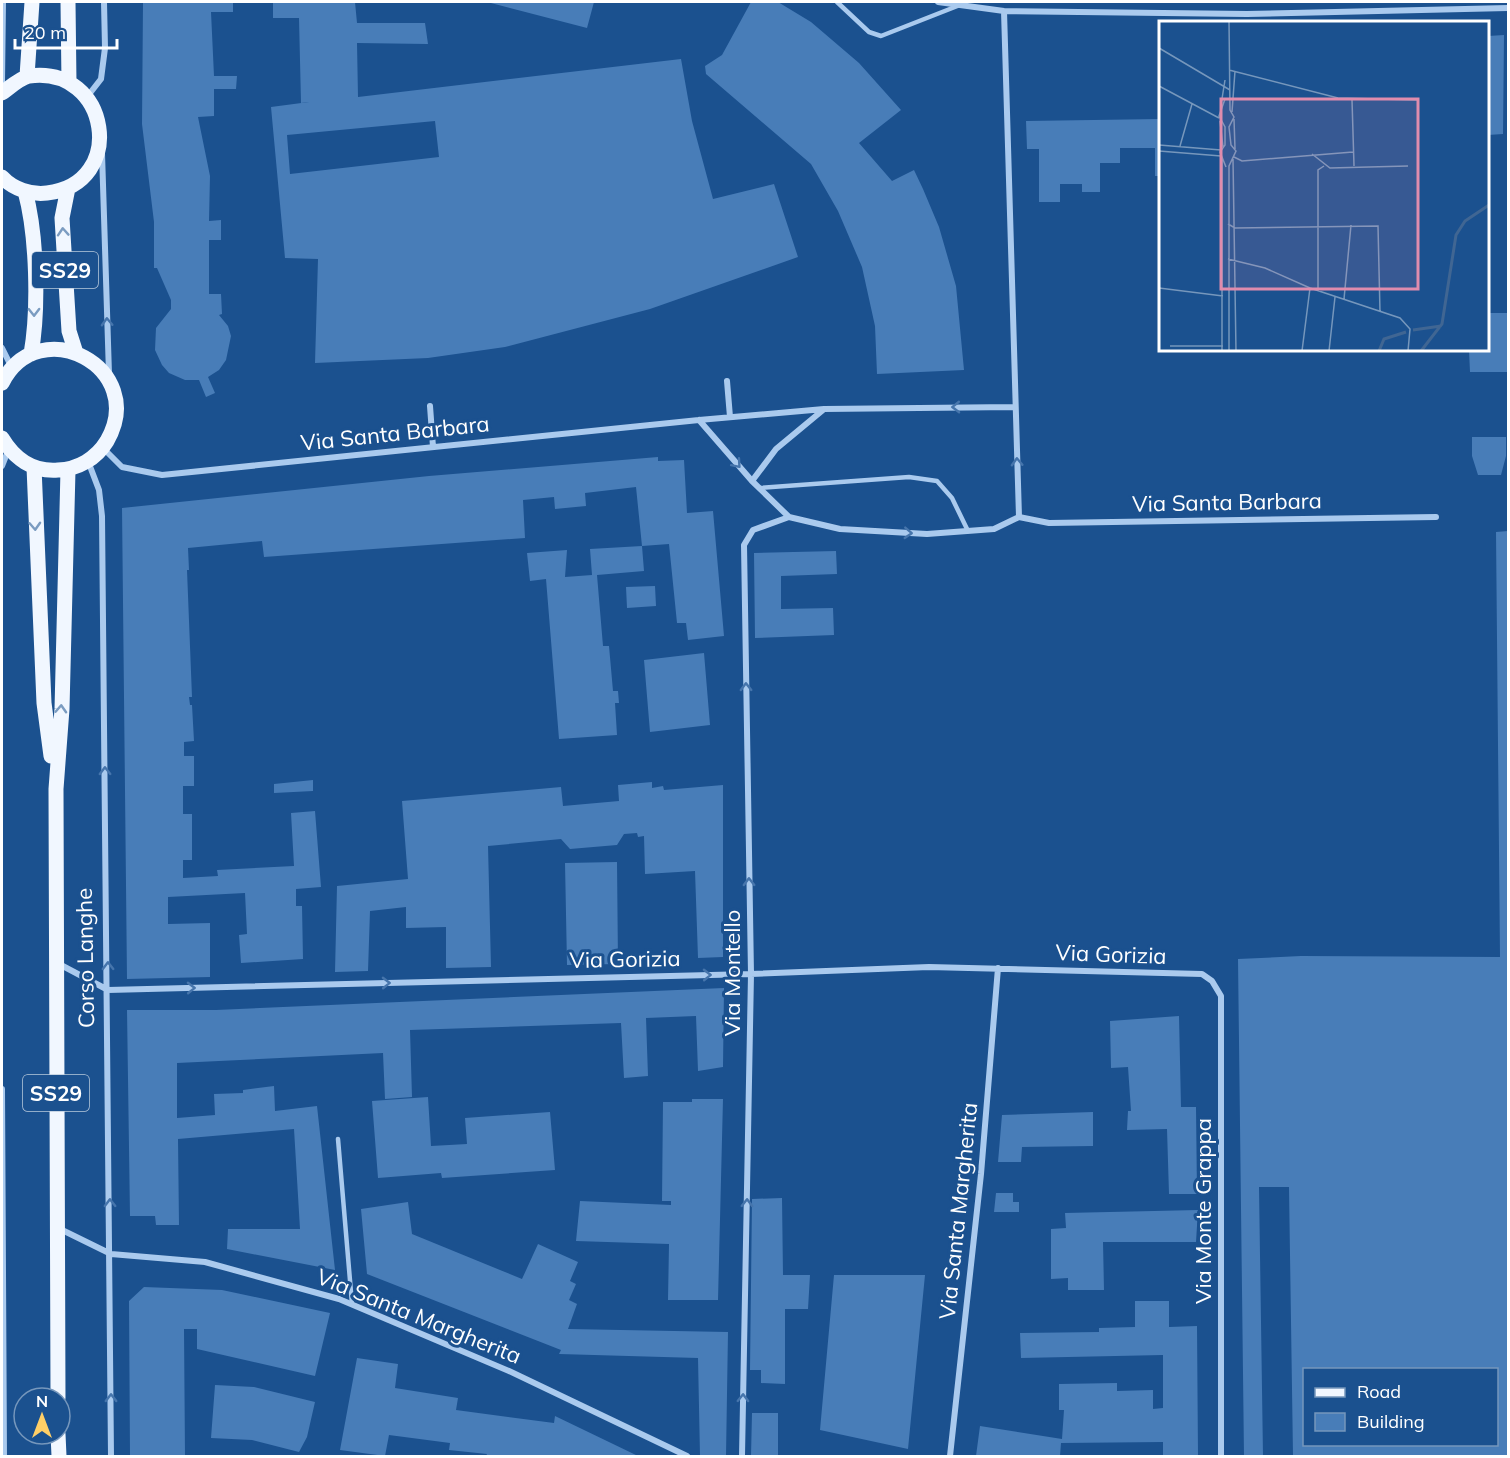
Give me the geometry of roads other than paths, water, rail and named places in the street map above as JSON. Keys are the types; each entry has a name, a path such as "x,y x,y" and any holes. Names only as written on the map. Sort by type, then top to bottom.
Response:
{"main road":[{"path":"27,76 32,2"},
{"path":"68,2 69,82"},
{"path":"2,93 27,76 52,77 69,82 87,97 98,116 101,136 97,157 85,175 68,188 39,194 25,191 2,177"},
{"name":"SS29","path":"68,188 62,218 69,331 76,353"},
{"name":"SS29","path":"25,191 32,218 35,332 31,354"},
{"path":"2,383 11,366 31,354 60,349 91,360 109,381 116,403 116,422 103,448 88,461 68,470 51,471 34,467 5,444"},
{"name":"Corso Langhe","path":"34,467 44,703 56,789"},
{"name":"Corso Langhe","path":"58,1386 56,789 62,709 68,470"}],"street":[{"path":"2,82 3,2"},
{"path":"87,97 101,79 105,48 104,2"},
{"path":"938,2 1004,11 1247,14 1509,8"},
{"path":"699,420 752,481 789,518 840,529 927,534 994,529 1019,517 1004,11"},
{"path":"101,136 109,381"},
{"path":"2,348 11,366"},
{"path":"727,381 730,417"},
{"path":"430,406 433,447"},
{"name":"Via Santa Barbara","path":"103,448 122,467 162,475 730,417 824,410 1014,407"},
{"path":"752,481 776,449 824,410"},
{"path":"2,466 5,444"},
{"name":"Corso Langhe","path":"88,461 99,490 102,516 111,1254 111,1456"},
{"name":"Via Santa Barbara","path":"1019,517 1049,523 1436,517"},
{"name":"Via Montello","path":"742,1456 751,974 744,545 753,530 789,518"},
{"name":"Via Gorizia","path":"56,963 108,990 751,974 929,967 1202,974"},
{"name":"Via Santa Margherita","path":"950,1456 981,1174 998,968"},
{"name":"Via Monte Grappa","path":"1202,974 1212,981 1221,996 1221,1456"},
{"path":"2,1089 4,1456"},
{"name":"Via Santa Margherita","path":"57,1228 111,1254 205,1262 352,1304 509,1371 683,1456"}],"lane":[{"path":"837,2 869,32 881,36 961,5"},
{"path":"760,488 909,477 937,481 952,498 968,531"},
{"path":"338,1139 352,1304"}]}
